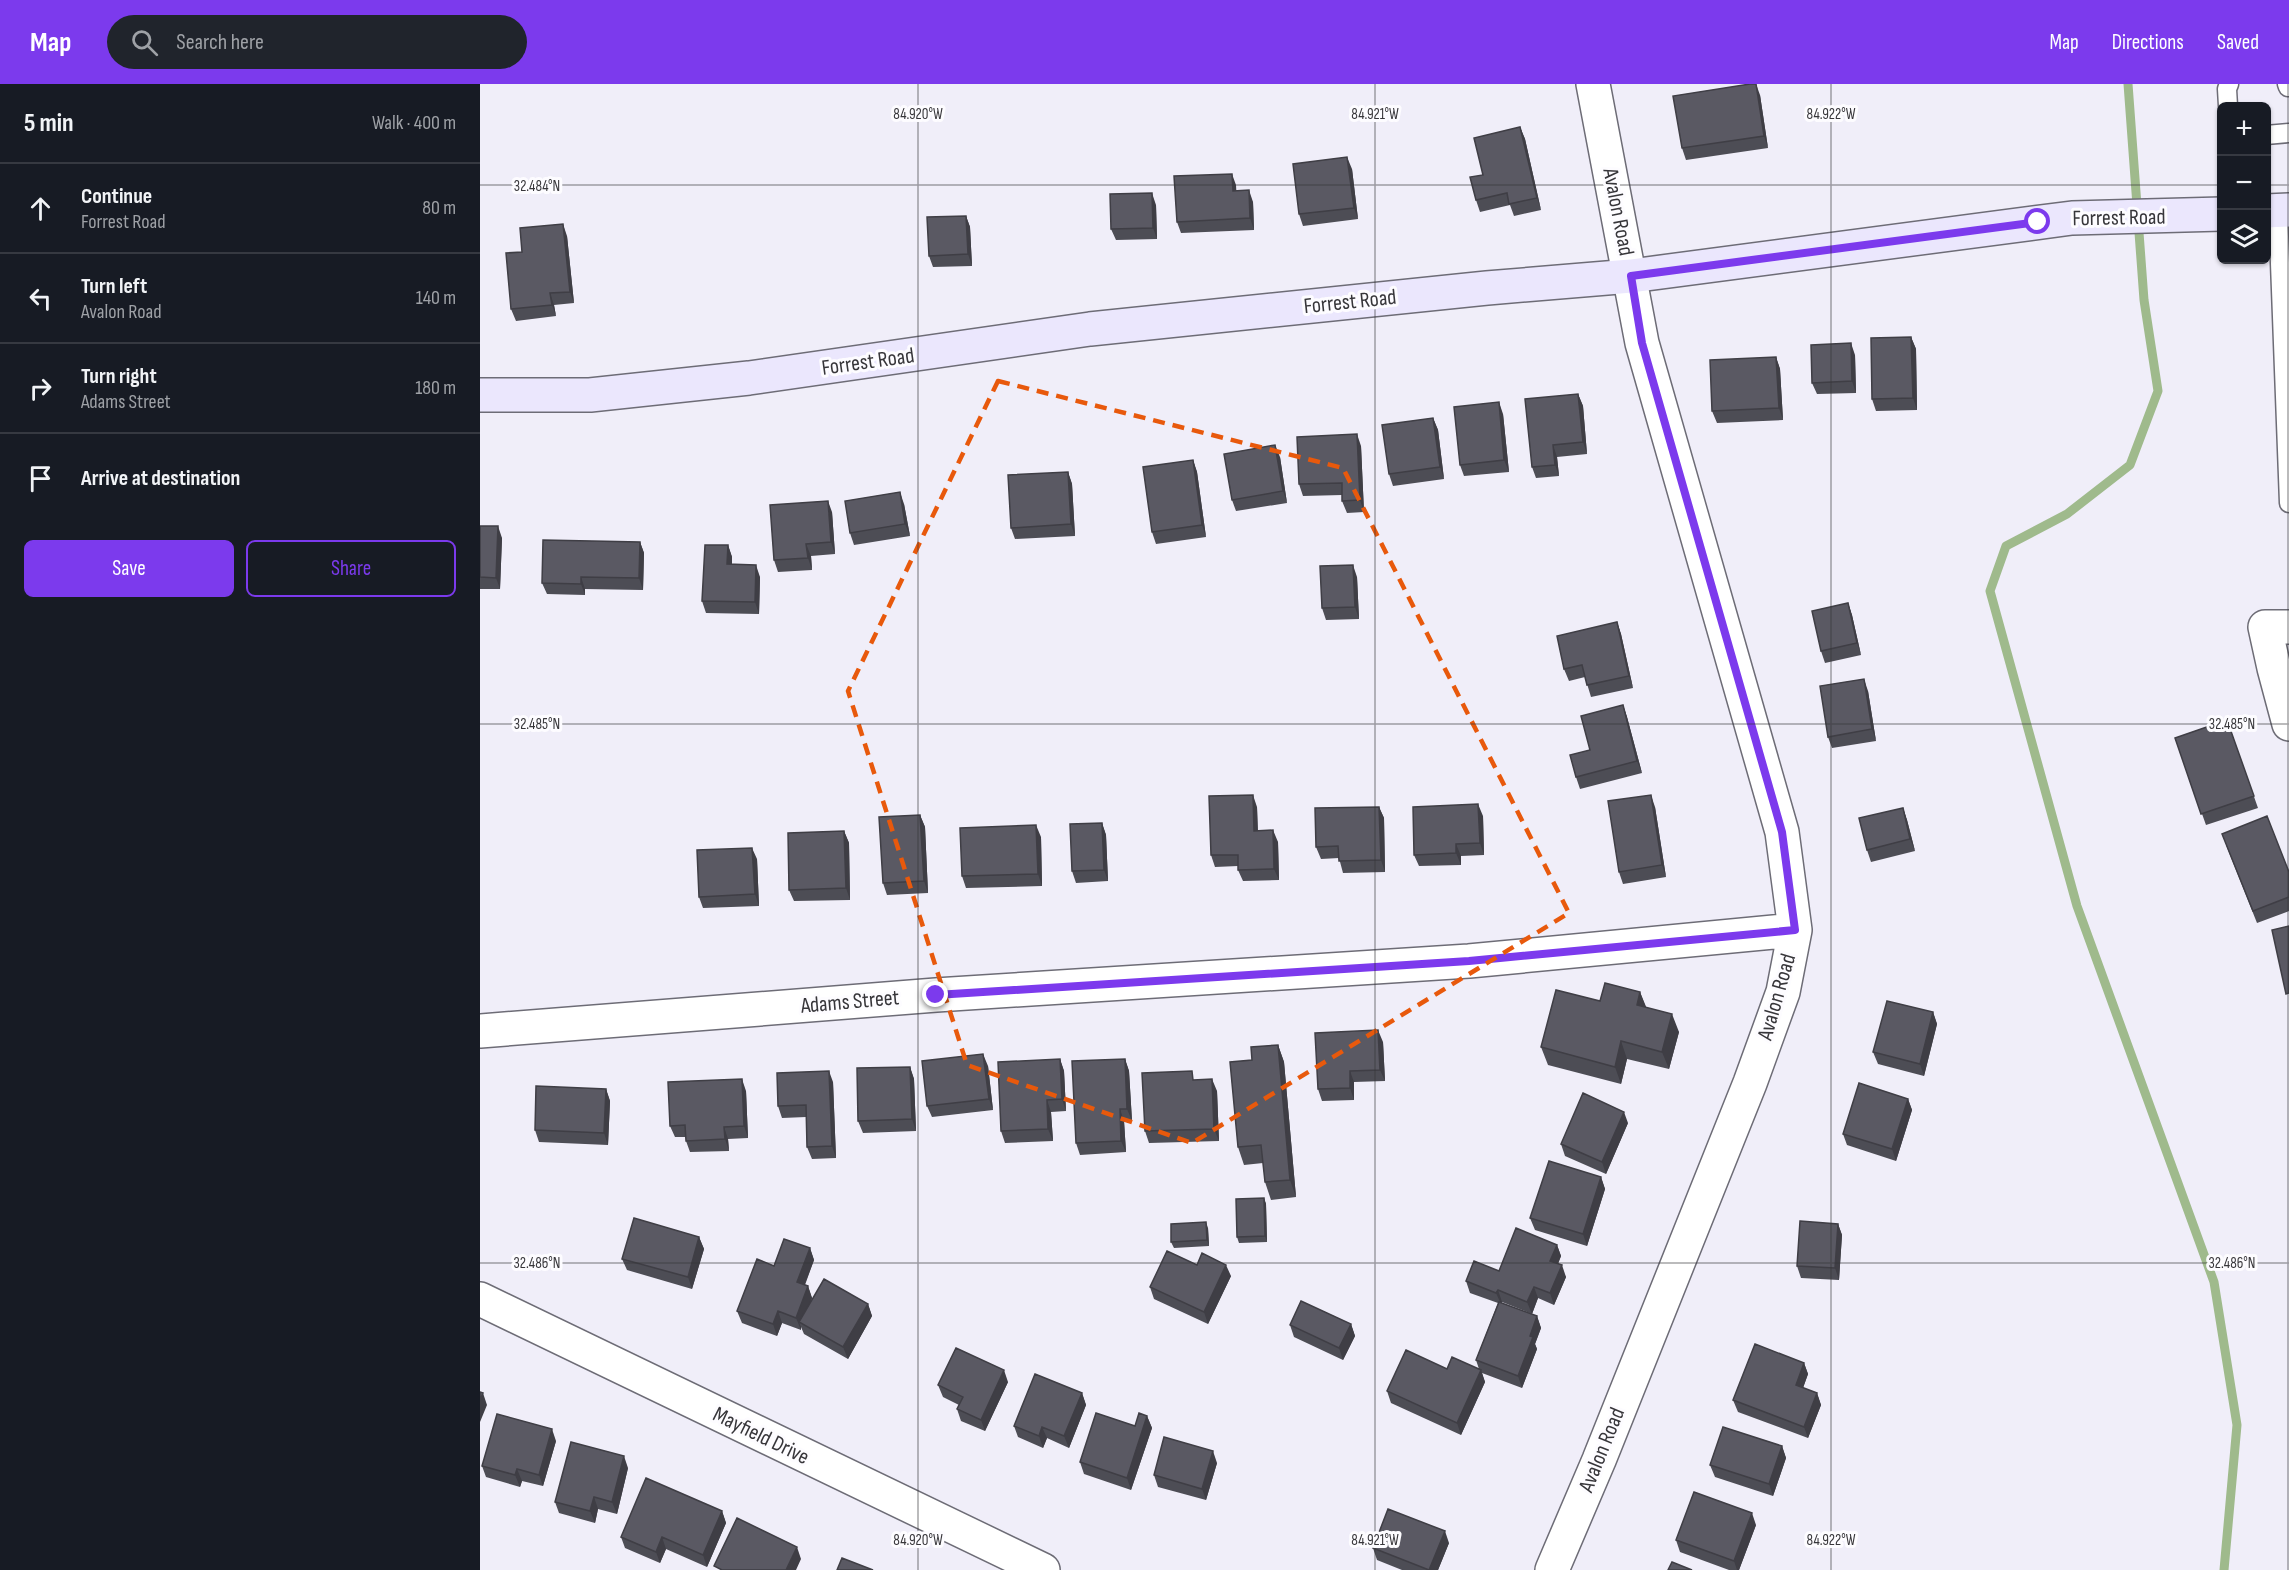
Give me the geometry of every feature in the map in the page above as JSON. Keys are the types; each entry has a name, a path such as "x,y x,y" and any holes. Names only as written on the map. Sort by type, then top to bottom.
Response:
{"main road":[{"name":"Forrest Road","path":"480,395 590,395 787,374 1090,329 1487,288 1631,276 2072,218 2217,214"}],"street":[{"name":"Avalon Road","path":"1552,1570 1599,1460 1750,1083 1783,992 1795,930 1782,832 1642,343 1593,84"},
{"path":"2289,627 2265,627 2289,724"},
{"name":"Adams Street","path":"480,1031 936,995 1469,961 1795,930"},
{"name":"Mayfield Drive","path":"480,1299 1043,1570"}],"lane":[{"path":"2228,102 2229,84"},
{"path":"2271,135 2289,133"},
{"path":"2278,210 2289,503"}],"highlighted area":[{"path":"998,381 1343,468 1569,913 1192,1143 967,1065 848,691"}],"building":[{"path":"1756,84 1764,136 1682,148 1673,96"},
{"path":"1520,127 1537,198 1509,204 1507,193 1476,200 1470,177 1483,175 1474,138"},
{"path":"1347,157 1354,208 1299,214 1293,164"},
{"path":"1232,174 1233,191 1249,190 1250,218 1177,222 1174,176"},
{"path":"1152,193 1153,228 1111,229 1110,194"},
{"path":"966,216 968,254 929,256 927,217"},
{"path":"563,224 570,292 550,293 552,305 511,309 506,253 522,252 520,228"},
{"path":"1911,337 1913,398 1872,399 1871,338"},
{"path":"1851,343 1852,381 1812,383 1811,345"},
{"path":"1776,357 1779,408 1712,411 1710,360"},
{"path":"1578,394 1583,442 1553,445 1555,465 1532,467 1525,399"},
{"path":"1499,402 1504,460 1460,465 1454,407"},
{"path":"1433,418 1440,467 1389,474 1382,425"},
{"path":"1357,434 1360,500 1342,501 1342,483 1299,484 1297,437"},
{"path":"1275,445 1283,491 1232,500 1224,454"},
{"path":"1193,460 1202,525 1152,532 1143,467"},
{"path":"1068,472 1071,524 1011,528 1008,475"},
{"path":"900,492 905,524 850,533 845,501"},
{"path":"828,501 831,542 806,544 808,558 774,560 770,505"},
{"path":"480,526 498,526 496,578 480,577"},
{"path":"543,540 640,542 639,578 581,577 581,584 542,583"},
{"path":"705,545 728,545 727,564 756,565 755,602 702,601"},
{"path":"1353,565 1355,607 1322,608 1320,566"},
{"path":"1848,603 1857,643 1821,651 1812,611"},
{"path":"1617,622 1629,676 1587,685 1582,665 1564,669 1557,636"},
{"path":"1864,679 1872,729 1828,737 1820,686"},
{"path":"1623,705 1637,761 1576,777 1570,755 1590,750 1581,716"},
{"path":"2227,720 2254,796 2201,814 2175,738"},
{"path":"1253,795 1254,831 1273,830 1274,869 1238,870 1238,855 1211,855 1209,796"},
{"path":"1651,795 1662,865 1619,872 1608,801"},
{"path":"1478,804 1480,843 1456,844 1456,853 1414,855 1413,807"},
{"path":"1379,807 1381,860 1339,861 1338,846 1316,847 1315,808"},
{"path":"1903,808 1910,839 1867,850 1859,818"},
{"path":"920,815 924,881 883,883 879,817"},
{"path":"2267,816 2289,872 2289,897 2253,911 2222,834"},
{"path":"1102,823 1104,870 1072,871 1070,824"},
{"path":"1036,825 1038,874 962,876 960,828"},
{"path":"844,831 846,888 789,890 788,833"},
{"path":"752,848 755,894 699,897 697,850"},
{"path":"2289,926 2289,993 2286,994 2272,930"},
{"path":"1605,983 1640,992 1637,1005 1672,1014 1662,1052 1621,1041 1615,1067 1541,1047 1556,990 1600,1001"},
{"path":"1887,1001 1933,1012 1920,1064 1873,1052"},
{"path":"1378,1030 1380,1070 1350,1071 1350,1088 1318,1089 1315,1033"},
{"path":"1278,1045 1290,1180 1265,1182 1261,1145 1238,1147 1230,1062 1252,1060 1251,1047"},
{"path":"983,1054 989,1099 927,1106 922,1061"},
{"path":"1060,1059 1062,1099 1047,1100 1048,1129 1001,1131 998,1062"},
{"path":"1125,1059 1127,1109 1120,1109 1121,1141 1076,1143 1072,1061"},
{"path":"910,1067 912,1119 858,1121 857,1068"},
{"path":"829,1071 832,1146 807,1147 806,1105 778,1106 777,1073"},
{"path":"1192,1071 1193,1080 1212,1079 1214,1129 1145,1131 1142,1073"},
{"path":"742,1079 744,1126 724,1127 725,1139 686,1141 685,1125 670,1126 668,1082"},
{"path":"1859,1083 1908,1099 1892,1149 1843,1134"},
{"path":"536,1086 606,1089 604,1133 535,1130"},
{"path":"1583,1093 1624,1112 1602,1162 1561,1144"},
{"path":"1549,1161 1601,1177 1583,1234 1530,1218"},
{"path":"1264,1198 1265,1236 1237,1237 1236,1199"},
{"path":"634,1218 699,1237 688,1277 622,1259"},
{"path":"1800,1221 1838,1224 1835,1268 1797,1266"},
{"path":"1206,1222 1207,1240 1171,1242 1171,1224"},
{"path":"1516,1228 1557,1245 1550,1261 1562,1265 1550,1293 1534,1287 1527,1302 1498,1290 1496,1293 1466,1281 1474,1261 1499,1271"},
{"path":"784,1239 810,1248 797,1282 808,1286 796,1318 778,1311 773,1324 737,1311 757,1259 774,1266"},
{"path":"1167,1251 1197,1265 1202,1253 1226,1265 1204,1312 1150,1287"},
{"path":"824,1279 868,1304 843,1347 799,1322"},
{"path":"1301,1301 1351,1324 1339,1348 1290,1325"},
{"path":"1499,1302 1537,1316 1530,1336 1533,1337 1518,1376 1476,1360"},
{"path":"1755,1344 1804,1363 1796,1385 1817,1393 1804,1427 1733,1400"},
{"path":"956,1348 1004,1370 981,1420 957,1409 963,1397 938,1385"},
{"path":"1406,1350 1447,1369 1452,1357 1481,1370 1457,1423 1387,1391"},
{"path":"1035,1374 1082,1393 1064,1436 1042,1427 1039,1436 1014,1426"},
{"path":"1096,1413 1135,1426 1139,1413 1147,1416 1127,1478 1080,1462"},
{"path":"497,1414 552,1429 539,1475 517,1469 515,1475 482,1466"},
{"path":"1723,1427 1782,1446 1769,1484 1710,1465"},
{"path":"1164,1437 1213,1451 1202,1489 1154,1475"},
{"path":"571,1442 624,1456 612,1502 594,1497 590,1511 555,1502"},
{"path":"646,1478 722,1511 703,1555 662,1537 656,1552 621,1537"},
{"path":"1694,1492 1752,1513 1734,1561 1676,1540"},
{"path":"1388,1509 1445,1531 1429,1570 1373,1548"},
{"path":"737,1518 797,1547 786,1570 722,1570 714,1566"},
{"path":"842,1558 873,1570 837,1570"},
{"path":"1672,1562 1692,1570 1668,1570"}],"waterway":[{"path":"2128,84 2144,300 2158,391 2130,465 2067,514 2006,546 1990,591 2077,906 2214,1282 2237,1425 2224,1570"}],"route":[{"path":"936,995 1469,961 1795,930 1782,832 1642,343 1631,276 2038,222"}]}
